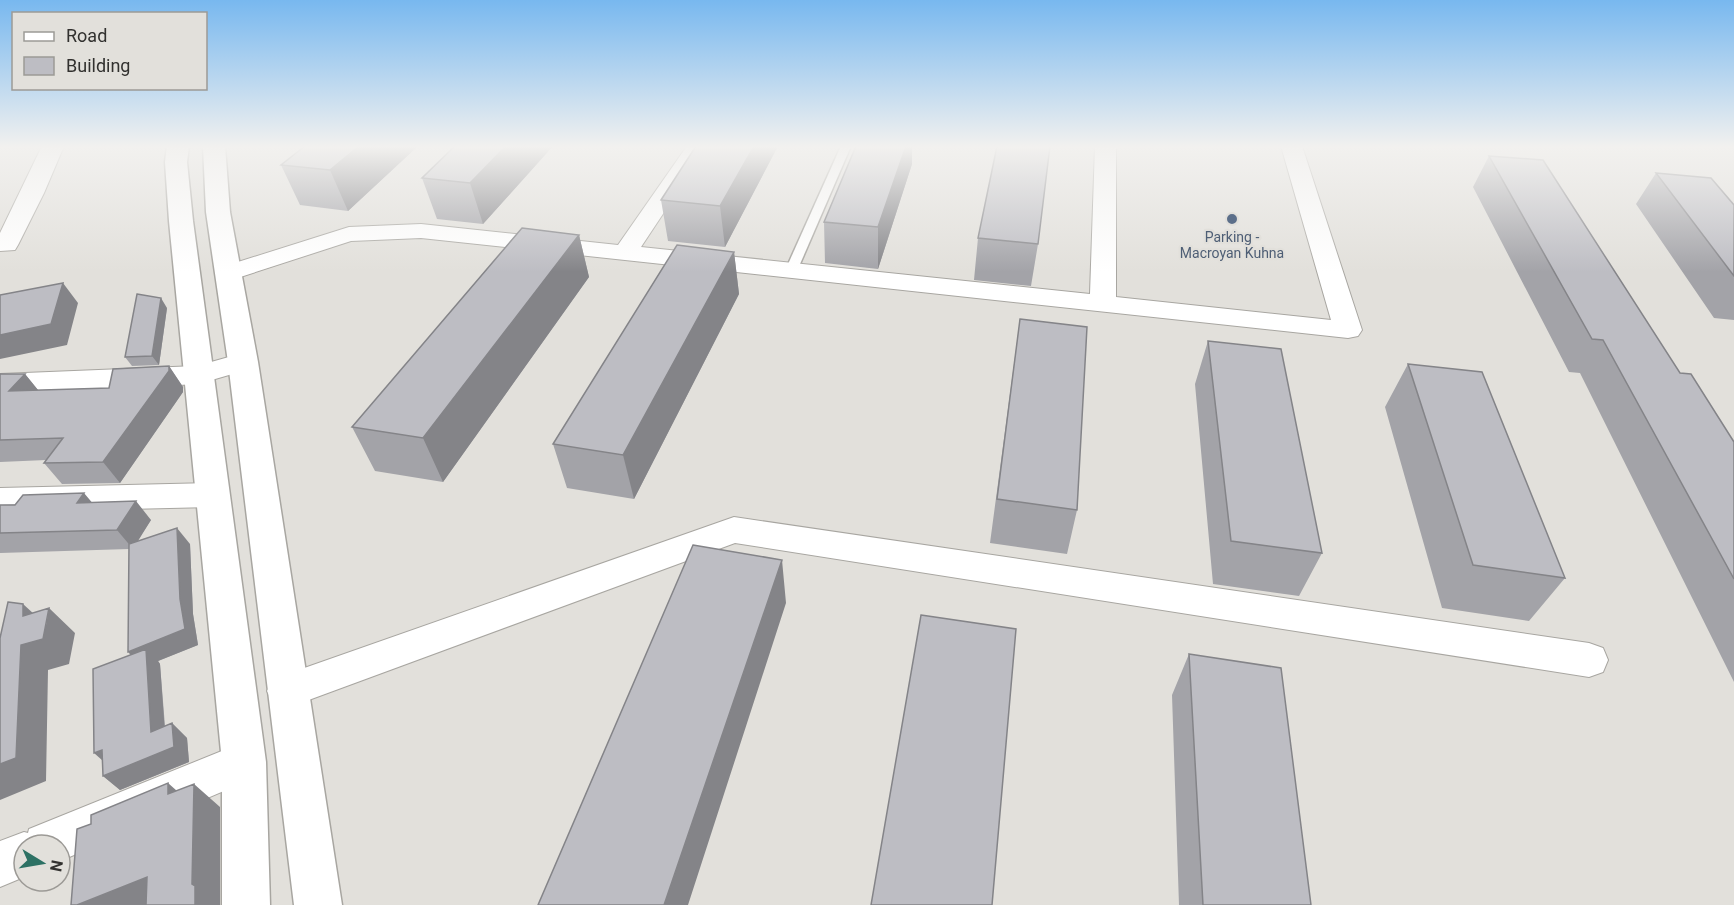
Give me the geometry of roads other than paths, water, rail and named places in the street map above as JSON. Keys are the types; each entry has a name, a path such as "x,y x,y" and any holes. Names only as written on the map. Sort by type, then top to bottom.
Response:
{"main road":[{"path":"178,188 244,762 246,905"},
{"path":"217,188 218,212 243,362 318,905"}],"street":[{"path":"6,245 35,188"},
{"path":"626,253 669,188"},
{"path":"1103,306 1105,188"},
{"path":"228,273 349,234 421,231 1103,306 1348,330 1305,188"},
{"path":"0,384 198,375 243,362"},
{"path":"0,500 212,495"},
{"path":"287,691 734,530 1589,660"},
{"path":"72,834 244,762"}],"lane":[{"path":"791,271 827,188"}],"place":[{"name":"Parking - Macroyan Kuhna","path":"1232,219"}]}
